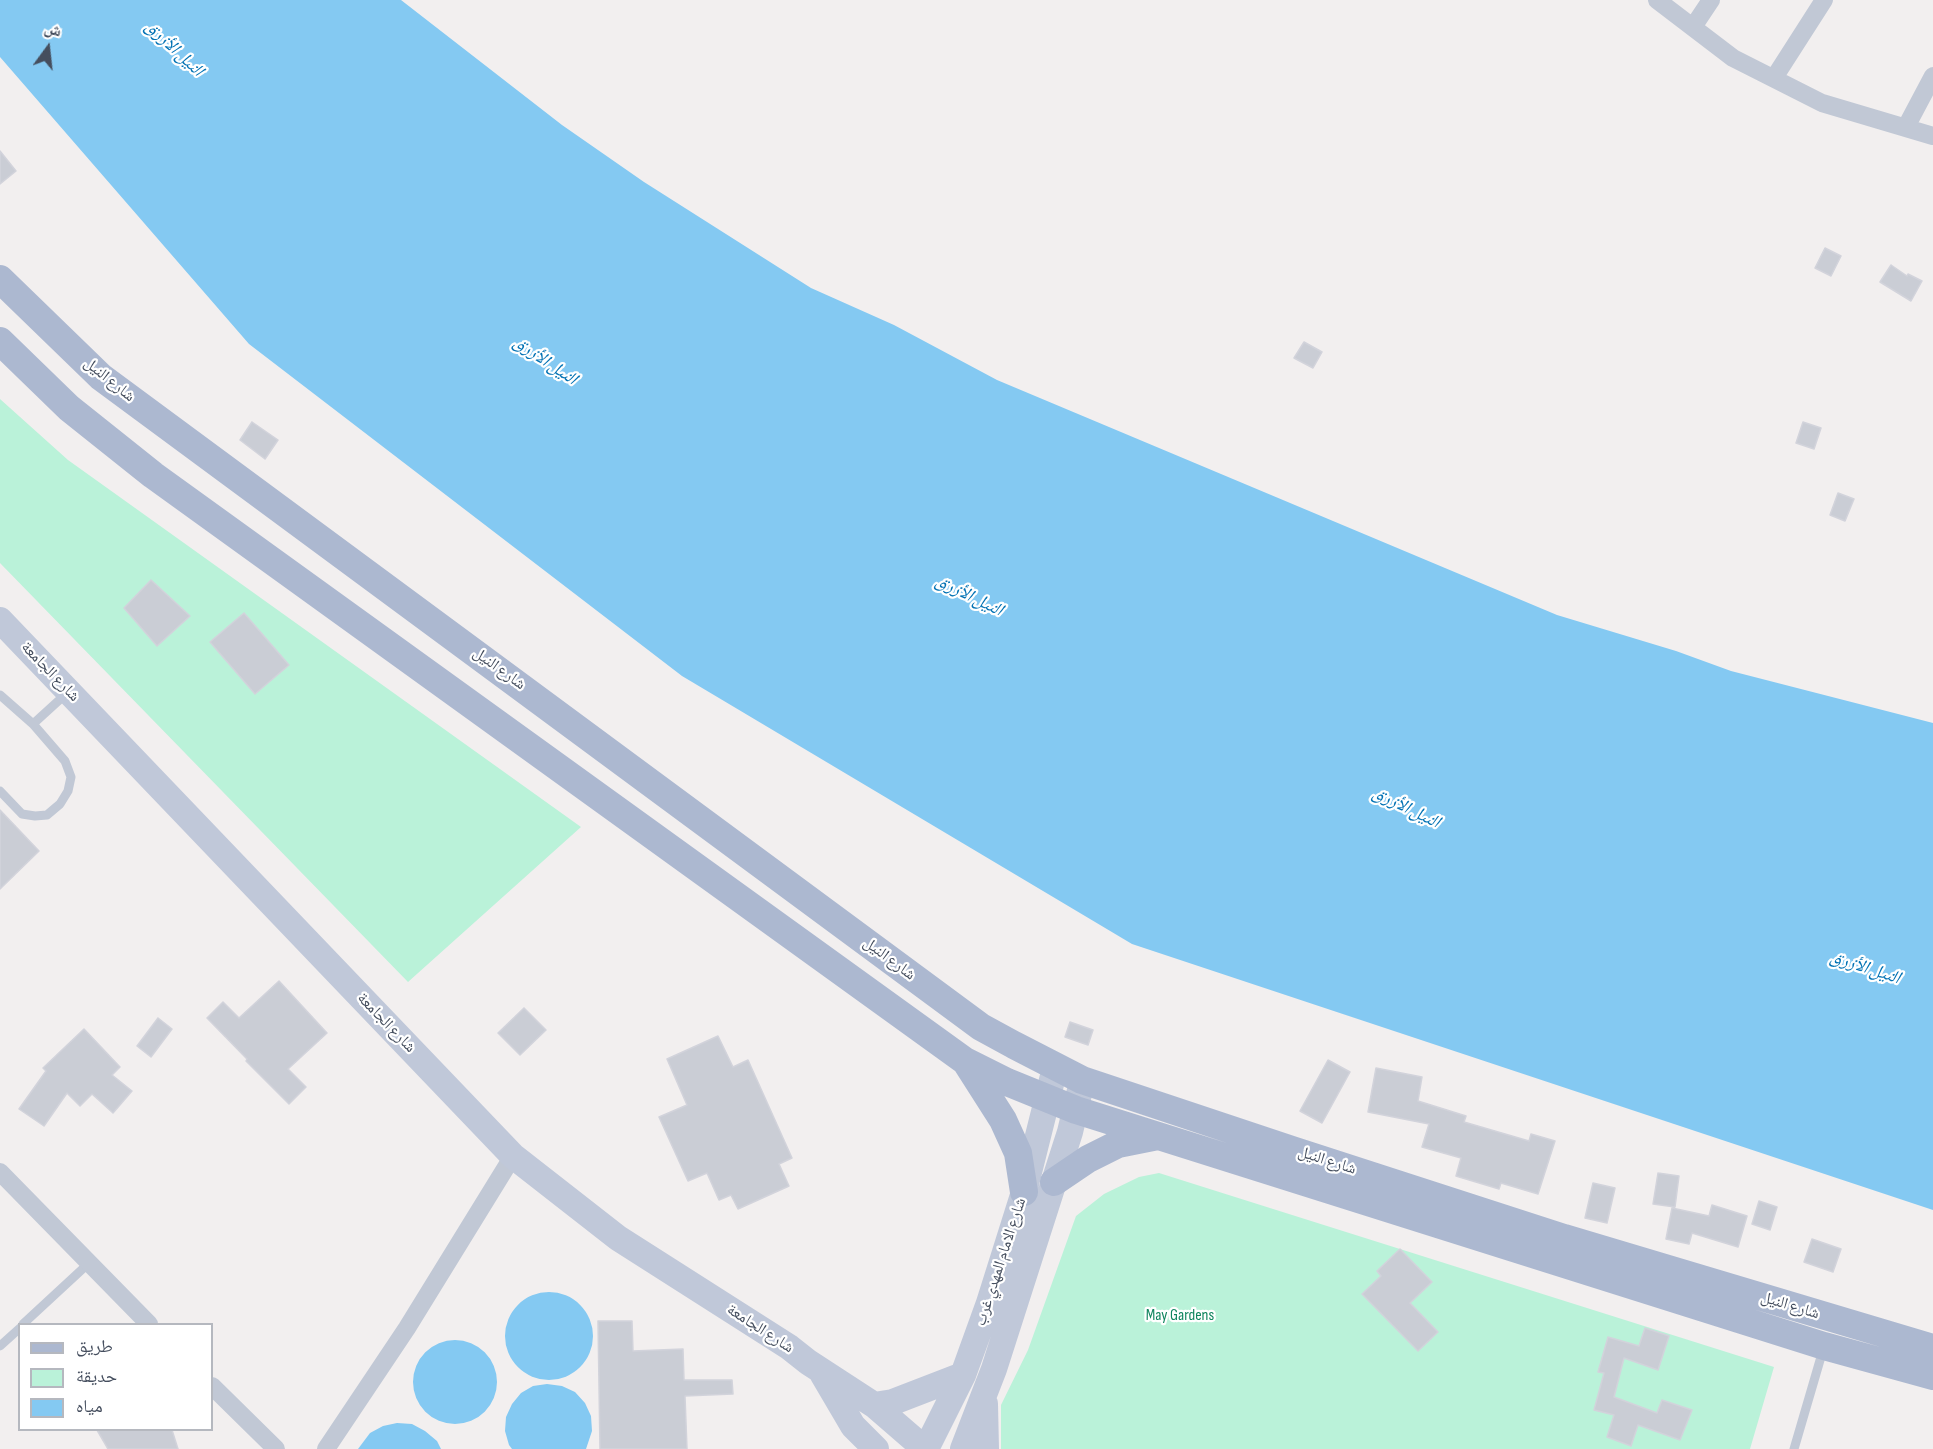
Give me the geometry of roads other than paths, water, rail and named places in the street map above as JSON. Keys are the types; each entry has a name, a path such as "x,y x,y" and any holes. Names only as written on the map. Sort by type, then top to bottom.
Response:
{"main road":[{"name":"شارع النيل","path":"0,279 101,377 981,1027 1055,1068 1082,1080 1564,1238 1825,1332 1933,1376"},
{"name":"شارع النيل","path":"0,341 69,408 153,475 965,1061 1007,1082 1076,1110 1286,1178 1825,1332 1933,1348"},
{"name":"شارع الجامعة","path":"0,620 513,1156 618,1238 789,1347 819,1370 874,1405 926,1449"},
{"path":"775,924 797,890"},
{"path":"965,1061 1003,1120 1018,1153 1023,1192"},
{"name":"شارع الامام المهدي غرب","path":"926,1449 963,1375 989,1303 1023,1192 1055,1068"},
{"name":"شارع الامام المهدي غرب","path":"963,1449 984,1398 1054,1182 1076,1110 1082,1080"},
{"path":"1054,1182 1088,1159 1118,1144 1159,1136"},
{"path":"1286,1178 1292,1150"},
{"name":"شارع الجامعة","path":"819,1370 853,1426 876,1449"},
{"path":"874,1405 893,1402 924,1392 963,1375"},
{"path":"984,1398 986,1449"}],"street":[{"path":"1657,0 1733,58 1822,103 1933,136"},
{"path":"1693,27 1711,0"},
{"path":"1774,78 1824,0"},
{"path":"1906,127 1933,76"},
{"path":"326,1449 407,1328 513,1156"},
{"path":"0,1172 149,1323"},
{"path":"213,1387 276,1449"}],"lane":[{"path":"33,724 69,692"},
{"path":"0,695 33,724 65,761 71,777 68,791 60,804 47,815 22,814 0,791"},
{"path":"24,1323 88,1263"},
{"path":"0,1346 18,1330"},
{"path":"1794,1449 1825,1332"}],"water":[{"name":"النيل الأزرق","path":"0,0 401,0 562,125 644,182 811,288 894,325 997,380 1557,615 1676,651 1731,671 1933,723 1933,1210 1132,944 682,676 249,344 0,57"},
{"path":"549,1292 566,1296 580,1305 589,1319 593,1336 589,1353 580,1367 566,1376 549,1380 532,1376 518,1367 509,1353 505,1336 509,1319 518,1305 532,1296"},
{"path":"455,1340 471,1343 485,1352 494,1366 497,1382 494,1398 485,1412 471,1421 455,1424 439,1421 425,1412 416,1398 413,1382 416,1366 425,1352 439,1343"},
{"path":"547,1384 562,1386 575,1392 585,1403 591,1416 592,1431 586,1449 512,1449 509,1445 505,1431 506,1417 512,1404 521,1393 533,1386"},
{"path":"397,1423 412,1424 425,1431 437,1441 441,1449 358,1449 370,1433 383,1426"}],"park label":[{"name":"May Gardens","path":"1180,1316"}]}
